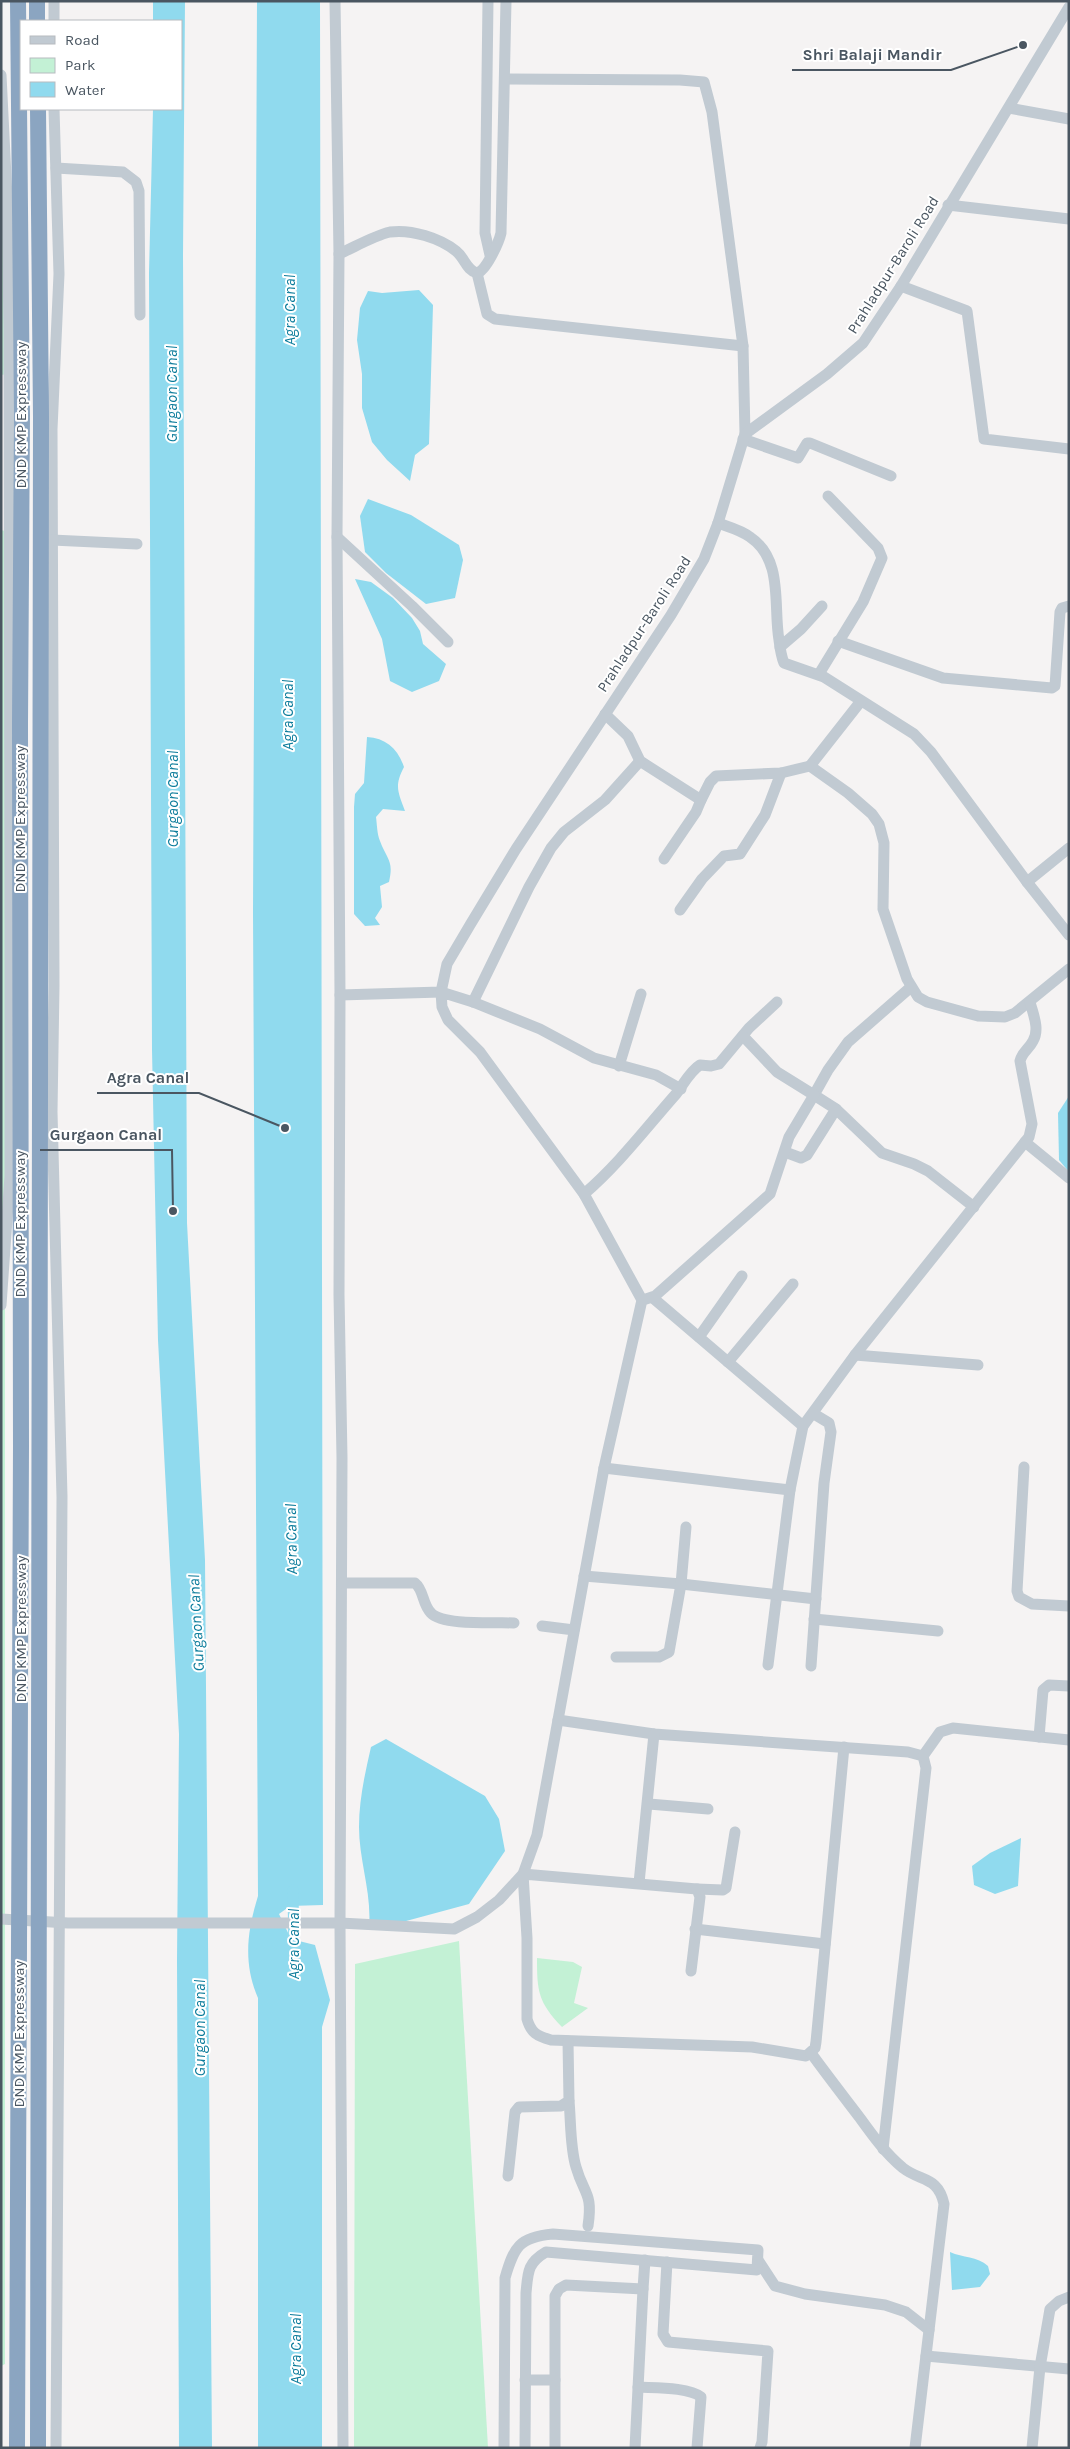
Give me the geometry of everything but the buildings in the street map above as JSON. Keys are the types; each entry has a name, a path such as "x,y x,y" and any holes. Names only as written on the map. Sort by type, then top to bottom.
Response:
{"highway":[{"name":"DND KMP Expressway","path":"17,2448 22,1445 20,714 22,405 18,1"},
{"path":"37,1 37,20"},
{"name":"DND KMP Expressway","path":"38,110 41,416 38,2448"}],"street":[{"path":"54,1 54,20"},
{"path":"335,1 339,254 337,537 340,995 339,1295 342,1583 336,1923 343,2448"},
{"path":"488,1 484,233 490,254"},
{"path":"477,273 485,268 490,254 496,249 501,233 506,79 506,1"},
{"name":"Prahladpur-Baroli Road","path":"441,992 447,964 516,848 671,615 704,559 718,522 744,437 827,374 863,343 901,286 948,205 1069,7"},
{"path":"1,75 10,516 10,1156 1,1305"},
{"path":"506,79 680,80 704,82 712,112 743,346 744,437 798,458 807,444 810,443 891,476"},
{"path":"1009,108 1069,119"},
{"path":"54,110 59,274 52,429 54,986 52,1112 62,1497 64,1923 56,2448"},
{"path":"56,168 123,172 136,182 139,191 140,315"},
{"path":"4,201 57,202"},
{"path":"948,205 1069,218"},
{"path":"339,254 377,236 403,232 419,234 457,251 468,268 477,273 487,314 495,319 743,346"},
{"path":"901,286 967,312 984,439 1069,448"},
{"path":"819,674 863,602 882,558 878,548 828,496"},
{"path":"718,522 748,535 759,545 768,558 775,580 776,627 785,664 819,674 914,734 931,752 1069,936"},
{"path":"337,537 448,642"},
{"path":"52,540 136,544"},
{"path":"780,647 801,629 822,606"},
{"path":"838,641 944,678 1052,688 1055,686 1060,612 1062,608 1069,606"},
{"path":"664,859 688,824 710,782 716,776 781,773 810,766 861,701"},
{"path":"604,714 628,736 640,761 701,800"},
{"path":"473,1002 529,887 551,848 564,832 605,800 640,761"},
{"path":"810,766 848,793 872,814 879,824 884,843 884,909 911,987 918,997 927,1002 978,1016 1005,1017 1016,1013 1069,969"},
{"path":"680,910 702,879 724,856 730,854 738,856 740,854 765,815 781,773"},
{"path":"1027,882 1069,848"},
{"path":"1,1919 64,1923 336,1923 458,1928 499,1900 523,1874 537,1835 604,1468 647,1299 766,1198 773,1188 795,1124 828,1070 848,1042 911,987"},
{"path":"340,995 441,992 473,1002 540,1029 581,1052 619,1066 656,1076 680,1088"},
{"path":"441,992 442,1007 448,1020 480,1052 584,1194 647,1299 699,1337 803,1426"},
{"path":"619,1066 641,994"},
{"path":"584,1194 603,1178 697,1066 718,1064 777,1002"},
{"path":"768,1665 790,1490 803,1426 814,1414 855,1355 1029,1137 1032,1124 1020,1061 1021,1055 1033,1041 1036,1034 1030,1002"},
{"path":"743,1036 777,1072 836,1109 882,1153 928,1171 974,1207"},
{"path":"785,1152 806,1157 836,1109"},
{"path":"1026,1142 1069,1178"},
{"path":"699,1337 742,1276"},
{"path":"728,1362 793,1284"},
{"path":"855,1355 978,1365"},
{"path":"811,1666 824,1483 831,1428 829,1424 814,1414"},
{"path":"1024,1467 1017,1591 1019,1597 1032,1604 1069,1606"},
{"path":"604,1468 790,1490"},
{"path":"616,1657 660,1658 669,1652 681,1584 686,1527"},
{"path":"584,1576 681,1584 816,1599"},
{"path":"342,1583 415,1583 420,1586 427,1609 440,1619 514,1623"},
{"path":"814,1619 938,1631"},
{"path":"542,1626 574,1630"},
{"path":"1039,1737 1043,1690 1049,1685 1069,1686"},
{"path":"558,1720 654,1734 908,1752 923,1756"},
{"path":"883,2149 926,1768 923,1756 940,1732 953,1728 1069,1740"},
{"path":"639,1882 649,1804 654,1734"},
{"path":"523,1874 527,1938 527,2019 530,2029 537,2036 551,2040 568,2041 752,2047 806,2056 811,2053 816,2042 844,1747"},
{"path":"649,1804 708,1809"},
{"path":"523,1874 722,1890 726,1888 735,1832"},
{"path":"691,1971 700,1896 697,1889"},
{"path":"695,1929 825,1944"},
{"path":"568,2041 569,2101 575,2166 590,2198 588,2226"},
{"path":"811,2053 883,2149 904,2169 930,2182 941,2193 944,2204 915,2448"},
{"path":"508,2176 515,2112 520,2107 561,2106 569,2101"},
{"path":"504,2448 505,2278 511,2259 519,2245 533,2236 552,2234 758,2260 775,2286 805,2294 885,2305 906,2312 929,2330"},
{"path":"519,2245 534,2258"},
{"path":"525,2448 526,2293 528,2271 534,2258 546,2252 668,2262 758,2260"},
{"path":"635,2448 645,2260"},
{"path":"668,2262 663,2334 668,2342 768,2351 762,2442 760,2448"},
{"path":"555,2448 555,2296 566,2285 643,2289"},
{"path":"1032,2448 1040,2366 1050,2309 1059,2300 1069,2297"},
{"path":"926,2356 1069,2369"},
{"path":"525,2380 555,2380"},
{"path":"638,2387 685,2391 696,2393 701,2397 697,2448"}],"green space":[{"path":"1,231 10,232 8,374 1,375"},
{"path":"1,530 5,531 5,2364 1,2366"},
{"path":"459,1941 488,2448 354,2448 355,1964"},
{"path":"537,1958 573,1962 582,1967 574,2003 588,2008 562,2027 548,2010 540,1995"}],"water":[{"path":"153,1 185,1 183,255 187,1223 205,1560 212,2448 179,2448 177,1960 179,1734 158,1340 152,1050 149,273 153,110 182,110 182,20 153,20"},
{"path":"257,1 320,1 323,1905 290,1906 279,1914 291,1939 315,1945 330,2000 322,2027 322,2448 258,2448 258,1998 250,1972 248,1947 251,1922 258,1896 253,913"},
{"path":"419,290 433,305 429,444 415,455 410,481 387,460 372,442 362,408 362,374 357,340 360,308 368,291 382,293"},
{"path":"368,499 411,515 459,545 463,560 455,598 426,604 386,573 365,552 360,516"},
{"path":"355,579 371,582 393,598 412,618 420,631 423,644 446,664 439,681 412,692 390,681 382,639"},
{"path":"367,737 385,742 398,755 404,767 399,779 398,789 405,811 383,809 376,817 379,838 391,869 389,882 380,886 382,907 375,918 380,925 365,926 354,914 354,807 355,794 364,783"},
{"path":"1069,1096 1069,1172 1059,1160 1058,1113"},
{"path":"386,1739 485,1796 499,1819 505,1851 469,1904 395,1924 369,1927 369,1902 359,1827 360,1807 371,1747"},
{"path":"1021,1838 1018,1886 995,1894 974,1885 972,1866 990,1853"},
{"path":"950,2252 979,2260 988,2266 990,2274 980,2287 952,2290"}],"waterway":[{"name":"Agra Canal","path":"293,1890 294,1954"}],"place":[{"name":"Shri Balaji Mandir","path":"1023,45"},
{"name":"Agra Canal","path":"285,1128"},
{"name":"Gurgaon Canal","path":"173,1211"}]}
